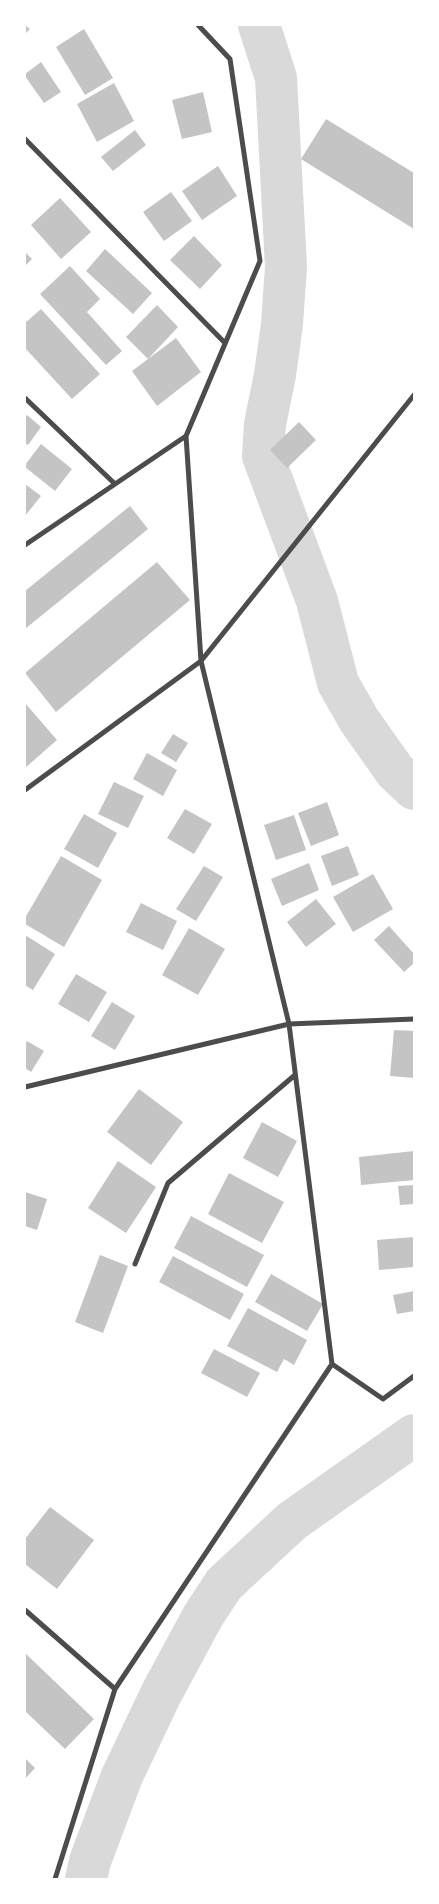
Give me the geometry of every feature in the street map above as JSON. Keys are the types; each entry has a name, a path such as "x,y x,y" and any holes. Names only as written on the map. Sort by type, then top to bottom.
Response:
{"street":[{"path":"55,1879 115,1689 332,1364 289,1024 200,660 186,436 260,260 230,59 198,25"},
{"path":"25,139 225,343"},
{"path":"25,790 200,660 414,395"},
{"path":"25,398 115,484"},
{"path":"25,545 186,436"},
{"path":"25,1087 289,1024 414,1019"},
{"path":"135,1264 168,1183 296,1075"},
{"path":"332,1364 383,1398 414,1376"},
{"path":"25,1610 115,1689"}],"building":[{"path":"25,25 30,29 25,34"},
{"path":"84,29 113,78 85,95 56,47"},
{"path":"41,62 61,92 44,103 25,76 25,74"},
{"path":"114,83 134,121 97,142 77,104"},
{"path":"203,92 212,132 182,139 172,100"},
{"path":"326,119 414,173 414,229 301,159"},
{"path":"135,130 146,145 113,171 101,157"},
{"path":"218,166 237,196 202,220 182,191"},
{"path":"171,192 192,221 164,241 143,212"},
{"path":"60,198 91,232 61,259 31,225"},
{"path":"194,236 222,265 200,289 170,260"},
{"path":"105,249 152,293 133,314 86,271"},
{"path":"25,252 32,259 25,266"},
{"path":"70,266 100,299 87,312 122,351 106,365 40,294"},
{"path":"157,305 178,327 148,359 126,337"},
{"path":"41,309 100,374 72,399 25,348 25,323"},
{"path":"176,338 201,372 157,406 132,371"},
{"path":"27,415 41,427 28,445 25,443 25,417"},
{"path":"299,422 316,440 287,468 270,450"},
{"path":"41,444 72,469 55,491 25,467"},
{"path":"25,484 41,496 25,516"},
{"path":"130,506 148,529 25,629 25,591"},
{"path":"157,562 190,600 56,712 25,673"},
{"path":"25,703 57,740 25,768"},
{"path":"173,734 188,743 176,762 161,753"},
{"path":"147,753 177,770 163,796 133,779"},
{"path":"114,782 144,796 128,828 98,814"},
{"path":"327,802 339,835 311,846 298,813"},
{"path":"185,809 212,824 194,854 167,838"},
{"path":"84,814 117,833 98,868 64,849"},
{"path":"294,815 306,850 276,860 264,825"},
{"path":"348,846 359,875 332,886 321,856"},
{"path":"61,856 102,880 64,947 25,924 25,918"},
{"path":"309,863 319,890 282,906 271,879"},
{"path":"204,866 223,877 196,921 176,909"},
{"path":"373,874 393,909 353,932 333,897"},
{"path":"316,899 336,924 306,947 287,922"},
{"path":"141,903 177,921 163,950 126,932"},
{"path":"389,926 414,954 414,963 404,972 374,940"},
{"path":"189,928 225,949 198,995 162,975"},
{"path":"25,935 55,954 33,990 25,985"},
{"path":"76,974 107,992 89,1022 58,1004"},
{"path":"112,1002 135,1016 115,1050 91,1036"},
{"path":"394,1030 414,1031 414,1078 390,1076"},
{"path":"27,1041 44,1051 31,1072 25,1068 25,1045"},
{"path":"139,1089 183,1122 151,1165 107,1132"},
{"path":"262,1122 297,1141 278,1177 243,1158"},
{"path":"414,1151 414,1180 361,1185 359,1157"},
{"path":"118,1161 156,1187 126,1233 88,1208"},
{"path":"229,1173 284,1202 262,1243 208,1214"},
{"path":"414,1185 414,1204 400,1205 398,1186"},
{"path":"25,1192 47,1199 37,1230 25,1226"},
{"path":"191,1216 264,1255 247,1287 174,1248"},
{"path":"414,1237 414,1267 379,1270 377,1240"},
{"path":"100,1255 128,1266 103,1333 75,1322"},
{"path":"173,1256 244,1294 230,1320 159,1282"},
{"path":"271,1274 323,1304 307,1331 255,1302"},
{"path":"414,1291 414,1311 397,1314 393,1295"},
{"path":"248,1308 307,1340 294,1365 284,1359 277,1372 227,1346"},
{"path":"214,1349 260,1373 247,1397 201,1373"},
{"path":"50,1507 94,1540 57,1589 25,1564 25,1539"},
{"path":"25,1653 94,1719 65,1749 25,1711"},
{"path":"25,1758 35,1768 25,1779"}],"waterway":[{"path":"259,25 276,78 286,267 282,324 275,375 265,424 263,456 317,601 338,683 359,720 395,771 414,789"},
{"path":"86,1879 90,1861 122,1776 161,1694 203,1616 224,1584 292,1521 414,1435"}]}
